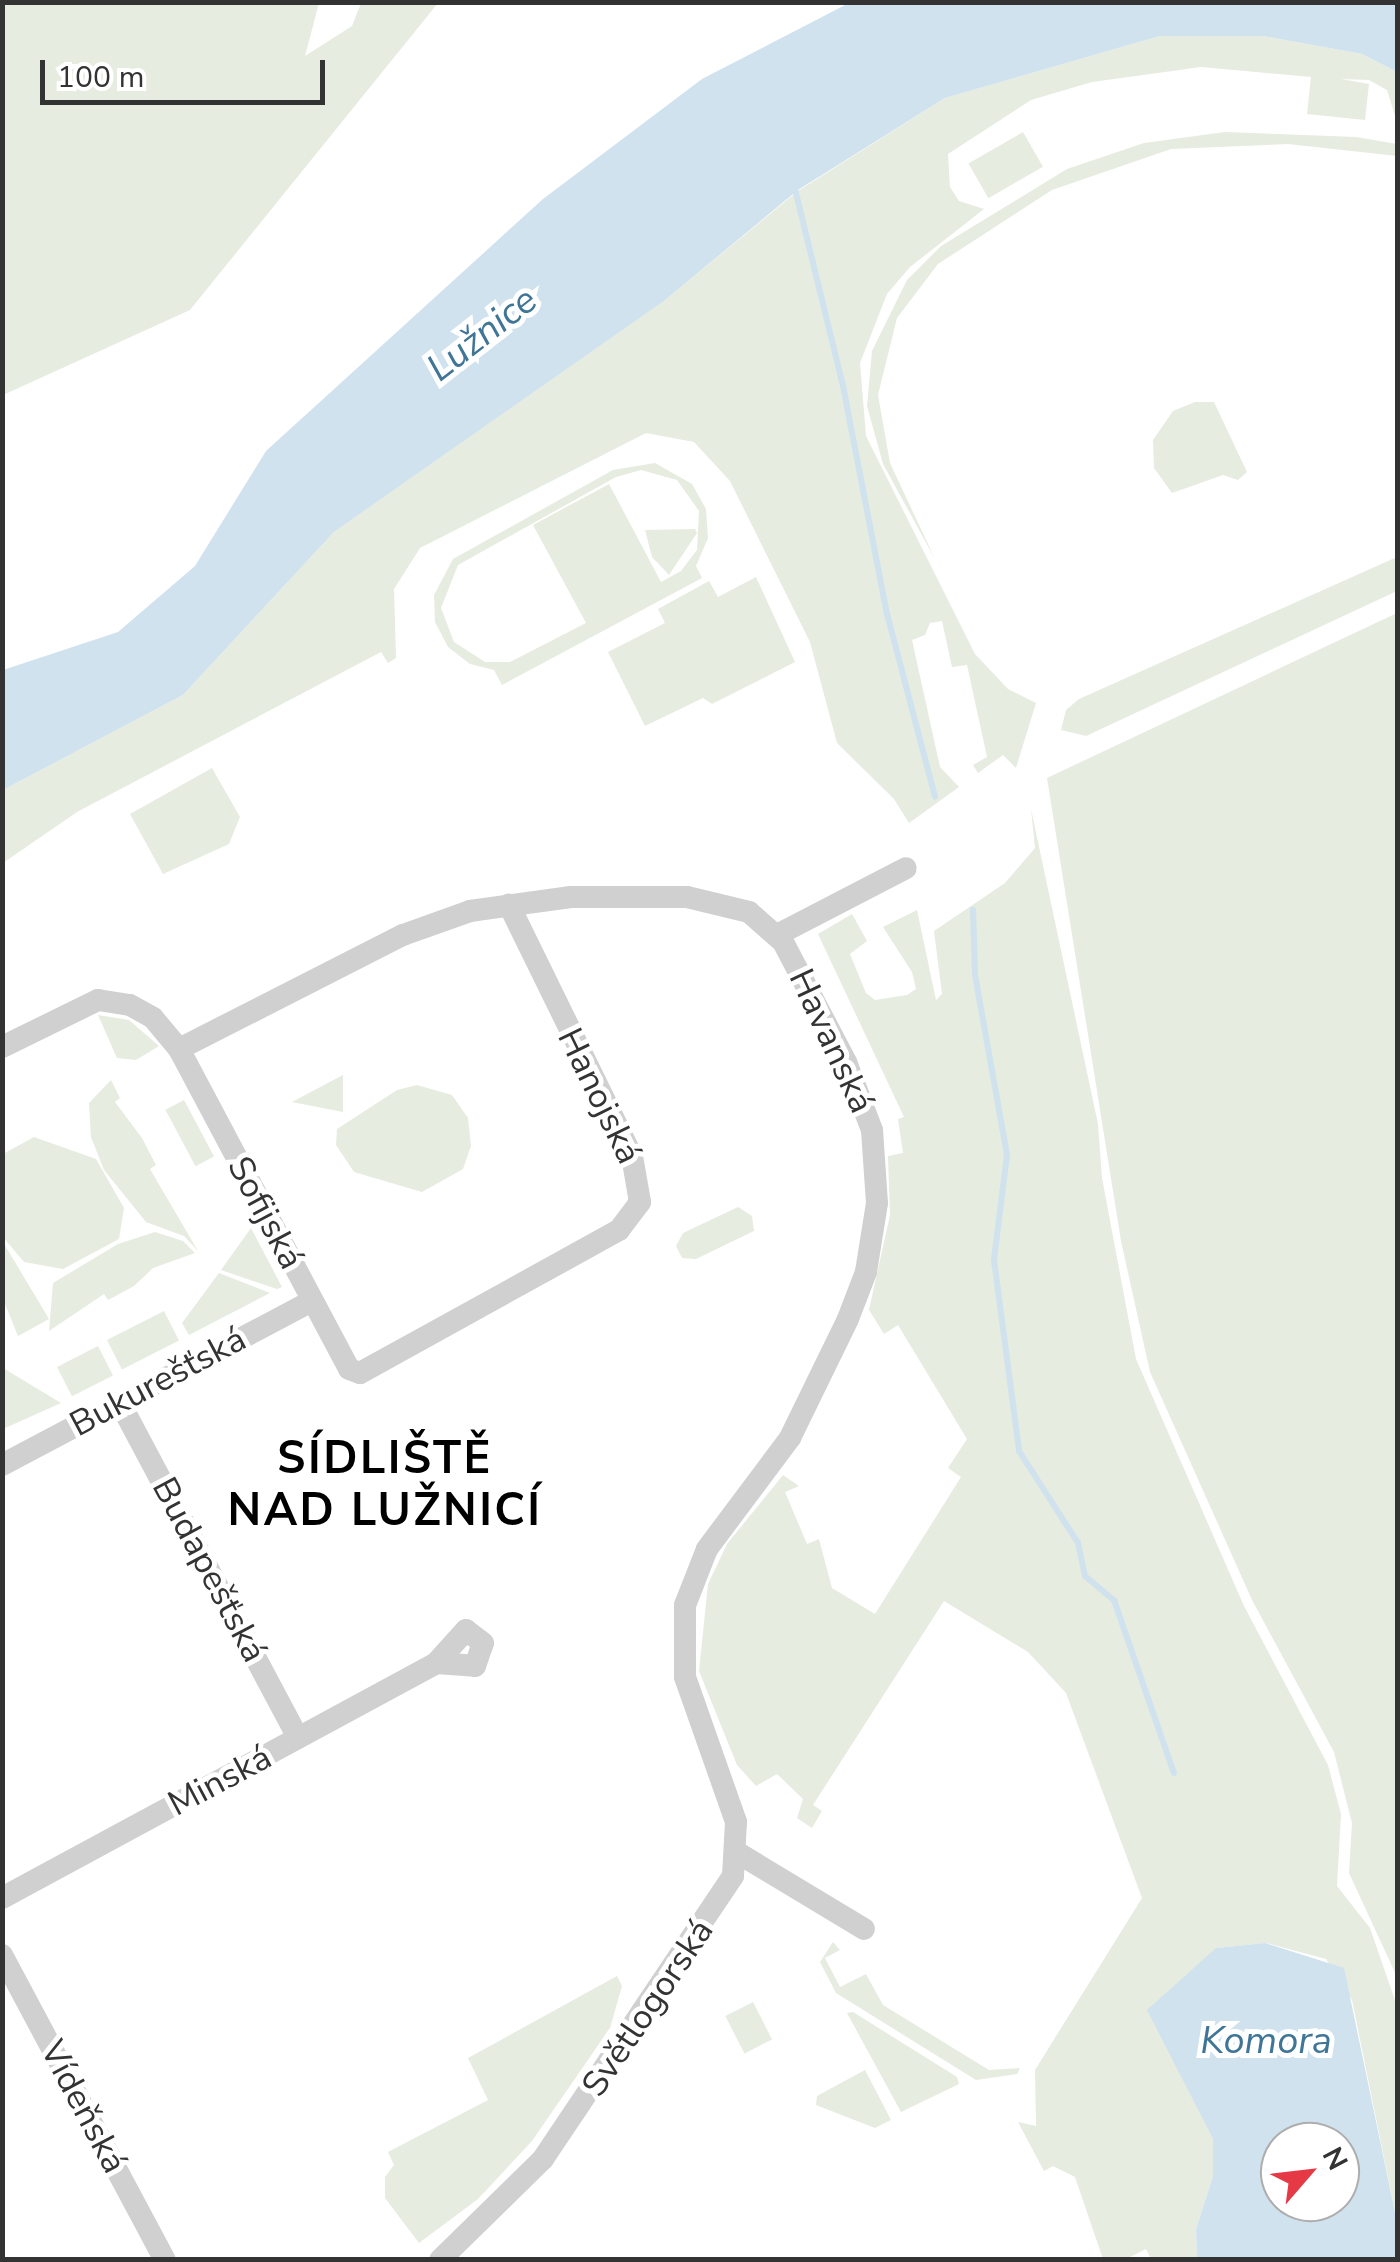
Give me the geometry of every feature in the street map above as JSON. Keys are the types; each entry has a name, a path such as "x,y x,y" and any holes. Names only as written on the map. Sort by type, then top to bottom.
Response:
{"street":[{"path":"777,934 906,868"},
{"name":"Havanská","path":"179,1049 403,935 509,905 631,894 687,897 729,904 777,934 861,1095 876,1154 877,1203 866,1272 836,1346 790,1438 707,1549 685,1606 685,1677 732,1806 738,1853"},
{"name":"Hanojská","path":"356,1372 619,1230 640,1202 632,1156 509,905"},
{"name":"Sofijská","path":"2,1047 86,1004 109,1000 153,1018 179,1049 312,1300 356,1372"},
{"name":"Bukurešťská","path":"3,1463 312,1300"},
{"name":"Budapešťská","path":"120,1402 298,1738"},
{"name":"Minská","path":"2,1898 436,1663"},
{"path":"738,1853 864,1930"},
{"name":"Světlogorská","path":"440,2260 505,2203 563,2133 724,1893 738,1853"},
{"name":"Vídeňská","path":"2,1955 165,2260"}],"shaded area":[{"path":"2,3 319,3 305,56 352,26 361,3 438,3 190,310 3,395"},
{"path":"1160,36 1263,36 1362,54 1397,72 1397,122 1387,90 1369,80 1341,79 1369,84 1365,120 1307,114 1311,77 1201,67 1092,82 1031,100 948,154 950,187 959,201 984,209 910,267 887,294 860,363 866,436 975,654 1008,689 1036,703 1016,768 1003,755 978,773 973,765 987,757 967,665 952,667 942,621 930,623 925,635 912,640 940,767 959,787 909,823 894,799 837,743 810,642 730,481 694,442 646,433 420,548 394,589 396,658 388,663 381,652 77,812 3,863 3,790 183,695 334,532 664,301 798,191 945,98"},
{"path":"1023,132 1043,167 988,198 968,164"},
{"path":"1225,132 1356,137 1397,144 1397,156 1288,144 1171,149 1052,190 938,264 897,318 878,395 890,463 935,559 883,464 867,406 872,351 907,280 941,246 1067,169 1144,143"},
{"path":"1195,402 1214,402 1247,472 1238,480 1223,475 1172,493 1154,468 1153,440 1173,411"},
{"path":"655,463 692,484 706,509 708,538 696,566 702,578 502,685 494,670 470,664 448,647 435,622 434,595 453,559 613,470","holes":["641,470 677,480 699,511 697,550 681,571 661,582 609,484 533,525 586,623 510,662 485,662 454,642 441,608 458,565 616,477"]},
{"path":"695,529 697,533 669,575 652,557 645,530"},
{"path":"1397,557 1397,591 1086,736 1061,730 1066,710 1079,699"},
{"path":"756,577 795,662 712,704 703,698 645,726 608,652 665,623 658,609 709,581 718,597"},
{"path":"1397,613 1397,1977 1349,1873 1352,1823 1334,1752 1252,1600 1150,1372 1121,1241 1047,778"},
{"path":"212,768 240,817 229,844 163,874 130,814"},
{"path":"1031,809 1098,1124 1102,1178 1136,1359 1244,1606 1328,1765 1341,1814 1337,1886 1370,1928 1397,2006 1397,2222 1352,2000 1326,1959 1266,1943 1216,1948 1180,2073 1213,2139 1213,2176 1196,2229 1197,2259 1151,2259 1146,2249 1126,2259 1103,2259 1075,2177 1053,2166 1044,2171 1018,2122 1036,2126 1035,2070 1142,1898 1066,1693 1028,1652 944,1601 813,1805 822,1811 812,1828 797,1818 803,1799 777,1774 756,1786 737,1765 699,1671 708,1584 727,1544 783,1475 799,1486 785,1492 807,1544 819,1539 832,1588 875,1614 961,1477 948,1468 967,1439 898,1325 884,1334 869,1310 890,1215 888,1156 903,1153 898,1119 904,1117 818,934 852,914 867,941 850,954 866,993 875,1000 907,995 916,989 912,972 883,927 917,910 936,1000 942,994 934,931 1005,883 1035,848"},
{"path":"98,1015 129,1020 159,1046 136,1060 117,1058"},
{"path":"343,1075 343,1112 292,1102"},
{"path":"111,1080 120,1098 115,1102 142,1138 156,1165 150,1169 198,1251 184,1236 146,1222 104,1170 91,1137 89,1103"},
{"path":"417,1085 452,1095 468,1118 471,1146 463,1169 422,1192 354,1172 336,1145 337,1129 397,1090"},
{"path":"184,1100 214,1157 196,1166 165,1110"},
{"path":"34,1137 96,1159 124,1208 119,1239 63,1269 24,1262 3,1237 3,1154"},
{"path":"738,1207 752,1216 754,1231 696,1259 682,1258 676,1246 683,1233"},
{"path":"251,1228 282,1287 277,1289 221,1270"},
{"path":"155,1232 183,1241 195,1253 153,1268 134,1286 108,1300 104,1294 49,1331 53,1283 118,1244"},
{"path":"3,1242 49,1319 18,1336 3,1299"},
{"path":"219,1273 270,1293 189,1335 182,1323"},
{"path":"164,1311 179,1340 122,1369 107,1340"},
{"path":"98,1346 113,1375 72,1396 57,1367"},
{"path":"3,1368 61,1403 3,1429"},
{"path":"833,1942 840,1950 825,1958 840,1987 866,1974 883,2005 989,2070 1020,2068 1017,2074 976,2080 836,1993 820,1962"},
{"path":"617,1976 622,1986 610,2028 532,2141 478,2199 419,2243 385,2198 385,2177 394,2165 388,2152 488,2100 468,2058"},
{"path":"753,2002 772,2039 744,2053 725,2016"},
{"path":"853,2012 957,2077 959,2084 901,2112 847,2013"},
{"path":"865,2070 891,2120 875,2128 816,2105 817,2096"}],"water":[{"name":"Lužnice","path":"849,3 1397,3 1397,72 1362,54 1263,36 1160,36 945,98 798,190 664,301 334,532 183,695 3,790 3,670 118,632 195,566 266,451 543,199 702,79"},
{"name":"Komora","path":"1265,1943 1344,1968 1397,2222 1395,2259 1197,2259 1196,2229 1213,2176 1213,2139 1147,2010 1216,1948"}],"waterway":[{"path":"794,185 843,386 886,610 935,797"},
{"path":"973,910 975,975 1007,1155 994,1260 1019,1451 1078,1543 1085,1576 1114,1600 1174,1773"}],"district":[{"name":"SÍDLIŠTĚ NAD LUŽNICÍ","path":"385,1485"}]}
